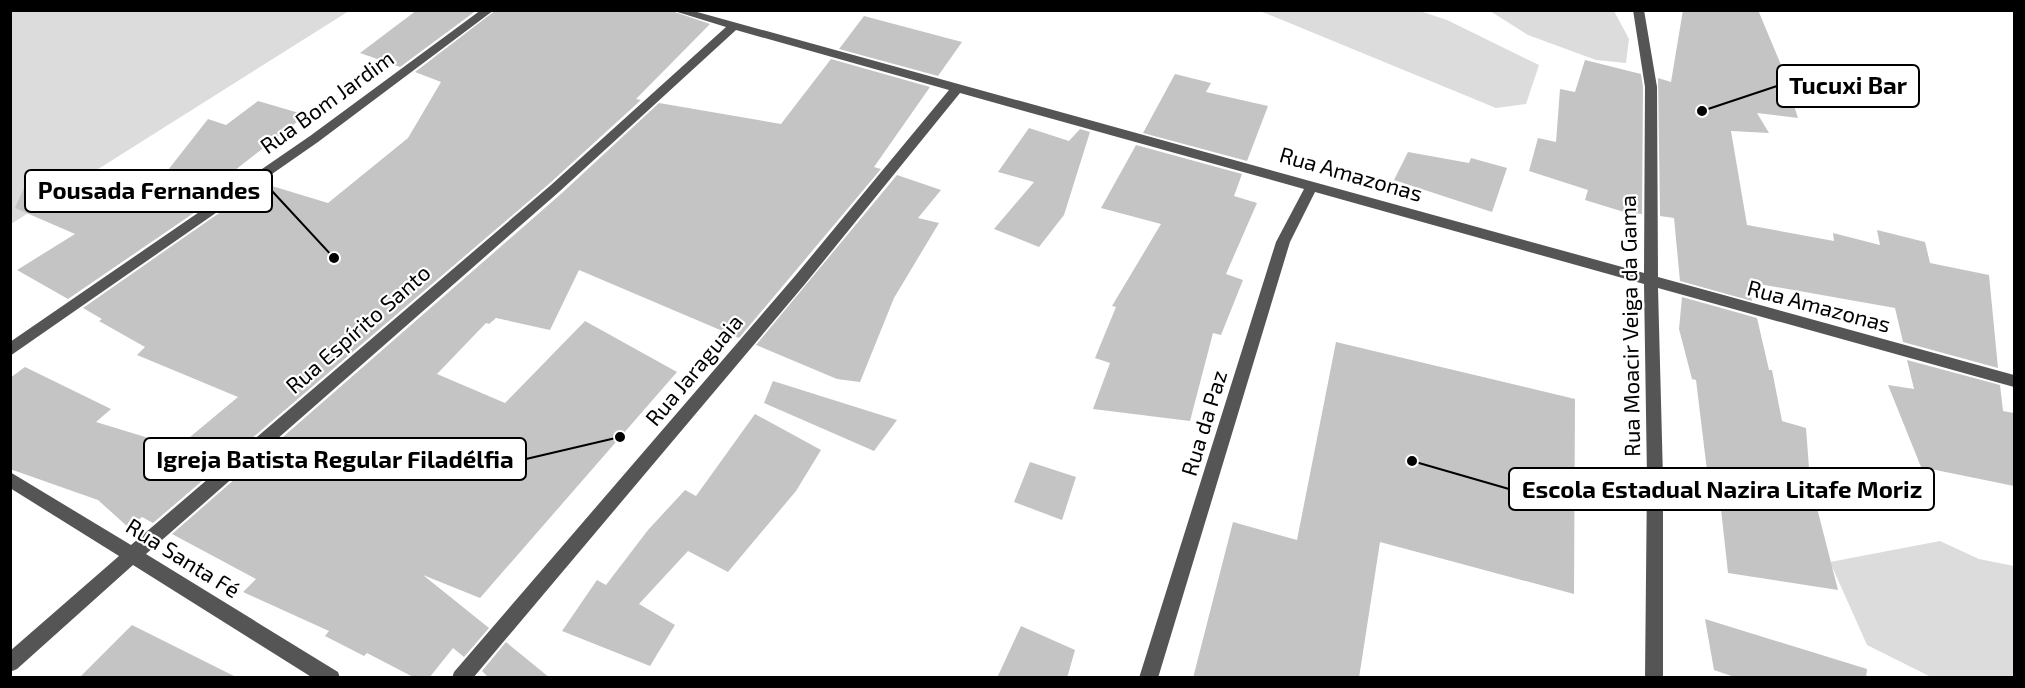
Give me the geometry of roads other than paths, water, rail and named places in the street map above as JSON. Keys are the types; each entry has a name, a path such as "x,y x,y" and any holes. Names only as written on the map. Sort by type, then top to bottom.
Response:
{"street":[{"name":"Rua Bom Jardim","path":"10,350 314,139 489,10"},
{"name":"Rua Amazonas","path":"676,10 2014,381"},
{"name":"Rua Moacir Veiga da Gama","path":"1638,10 1651,87 1653,678"},
{"name":"Rua Espírito Santo","path":"10,663 133,553 631,122 734,26"},
{"name":"Rua Jaraguaia","path":"461,678 800,280 957,88"},
{"name":"Rua da Paz","path":"1148,678 1283,242 1312,185"},
{"name":"Rua Santa Fé","path":"10,479 133,553 331,678"}],"place":[{"name":"Tucuxi Bar","path":"1702,111"},
{"name":"Pousada Fernandes","path":"334,258"},
{"name":"Igreja Batista Regular Filadélfia","path":"620,437"},
{"name":"Escola Estadual Nazira Litafe Moriz","path":"1412,461"}]}
